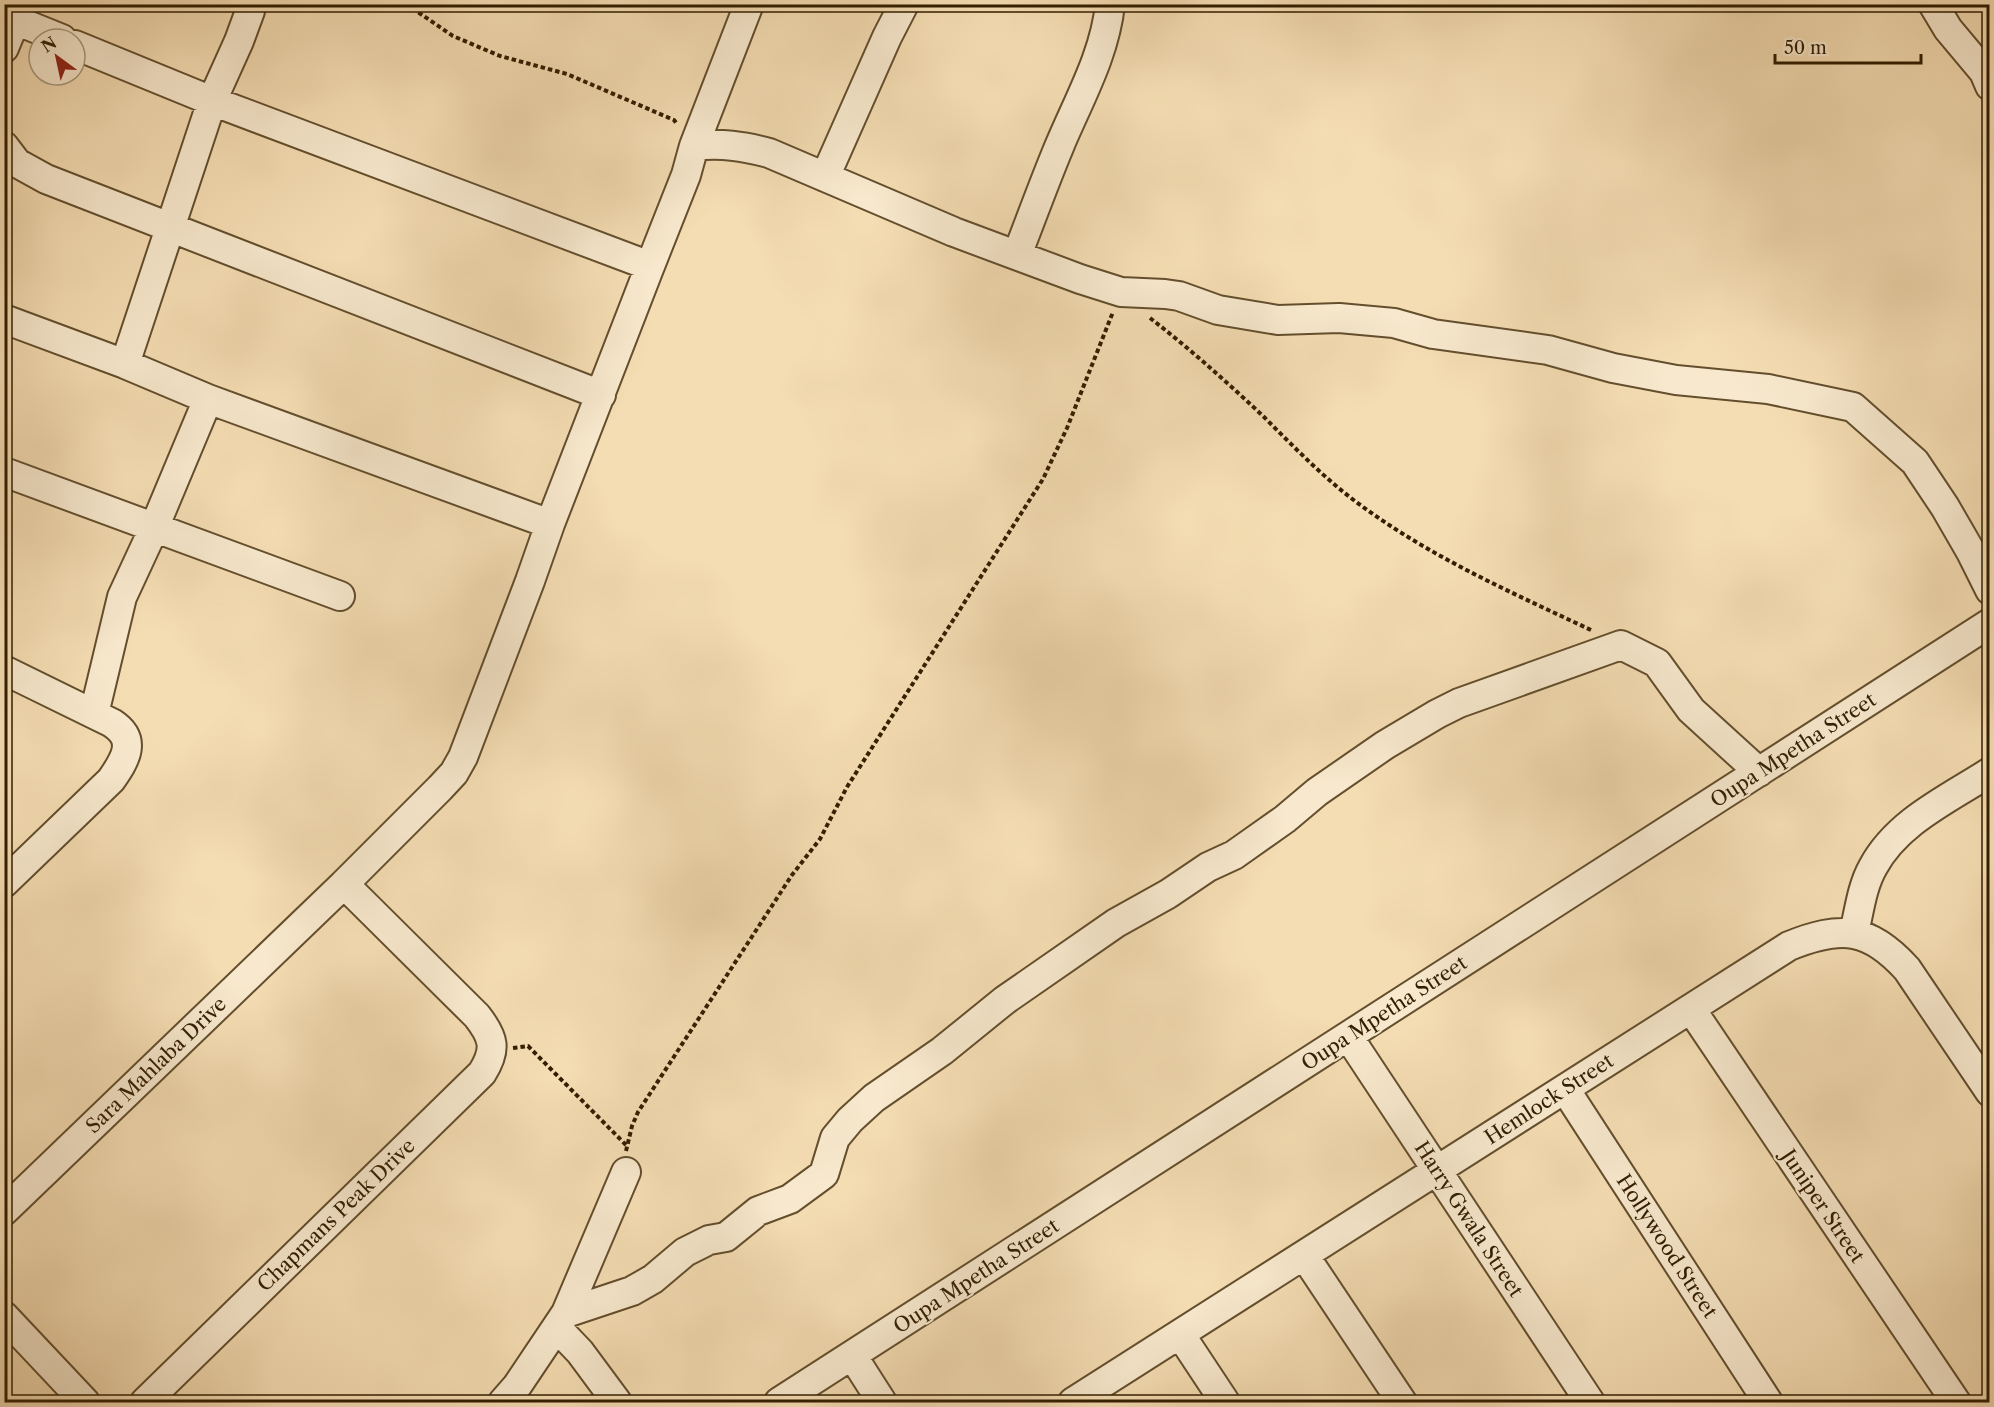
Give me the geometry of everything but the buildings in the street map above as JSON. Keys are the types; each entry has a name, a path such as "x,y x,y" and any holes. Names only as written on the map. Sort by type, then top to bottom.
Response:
{"street":[{"path":"124,364 212,101 239,41 250,11 250,4"},
{"name":"Sara Mahlaba Drive","path":"4,1211 344,884 454,773 463,757 531,581 550,524 686,175 694,146 749,4"},
{"path":"825,177 904,4"},
{"path":"1017,255 1058,148 1093,69 1107,27 1110,4"},
{"path":"1933,4 1948,29 1984,72 1989,86"},
{"path":"4,48 19,12 43,27"},
{"path":"87,50 212,101 650,266"},
{"path":"694,146 713,144 741,146 769,153 954,232 1121,292 1179,296 1218,310 1278,320 1339,318 1394,323 1433,334 1548,350 1613,368 1676,380 1768,389 1853,407 1914,462 1946,507 1989,590"},
{"path":"4,146 17,163 46,179 601,395"},
{"path":"4,319 124,364 208,399 550,524"},
{"path":"94,714 122,597 154,528 208,399"},
{"path":"4,472 340,596"},
{"name":"Oupa Mpetha Street","path":"779,1402 1989,623"},
{"path":"562,1320 632,1291 653,1279 685,1252 710,1240 726,1237 758,1211 790,1199 824,1174 835,1138 850,1120 874,1098 942,1051 1005,1000 1124,918 1168,894 1208,867 1234,855 1317,792 1385,746 1459,703 1621,645 1657,663 1691,710 1759,772"},
{"path":"4,670 120,728 128,748 124,763 111,780 4,884"},
{"path":"1854,933 1872,868 1894,836 1989,772"},
{"path":"344,884 477,1016 487,1029 492,1051"},
{"name":"Hemlock Street","path":"1073,1402 1790,946 1812,937 1854,933 1871,938 1892,952 1907,969 1989,1092"},
{"name":"Juniper Street","path":"1691,1009 1956,1402"},
{"name":"Harry Gwala Street","path":"1348,1036 1590,1402"},
{"name":"Chapmans Peak Drive","path":"145,1402 482,1073 491,1058 492,1051"},
{"name":"Hollywood Street","path":"1565,1089 1768,1402"},
{"path":"503,1402 517,1386 562,1320 626,1159"},
{"path":"1304,1255 1402,1402"},
{"path":"4,1316 86,1402"},
{"path":"562,1320 580,1352 617,1402"},
{"path":"1180,1334 1225,1402"},
{"path":"852,1355 882,1402"}],"path":[{"path":"406,4 453,36 500,56 567,74 674,120 694,146"},
{"path":"626,1159 632,1126 638,1112 792,875 820,839 847,787 1043,479 1067,428 1121,292 1262,416 1310,463 1361,505 1399,532 1441,557 1621,645"},
{"path":"492,1051 528,1046 626,1159"}]}
